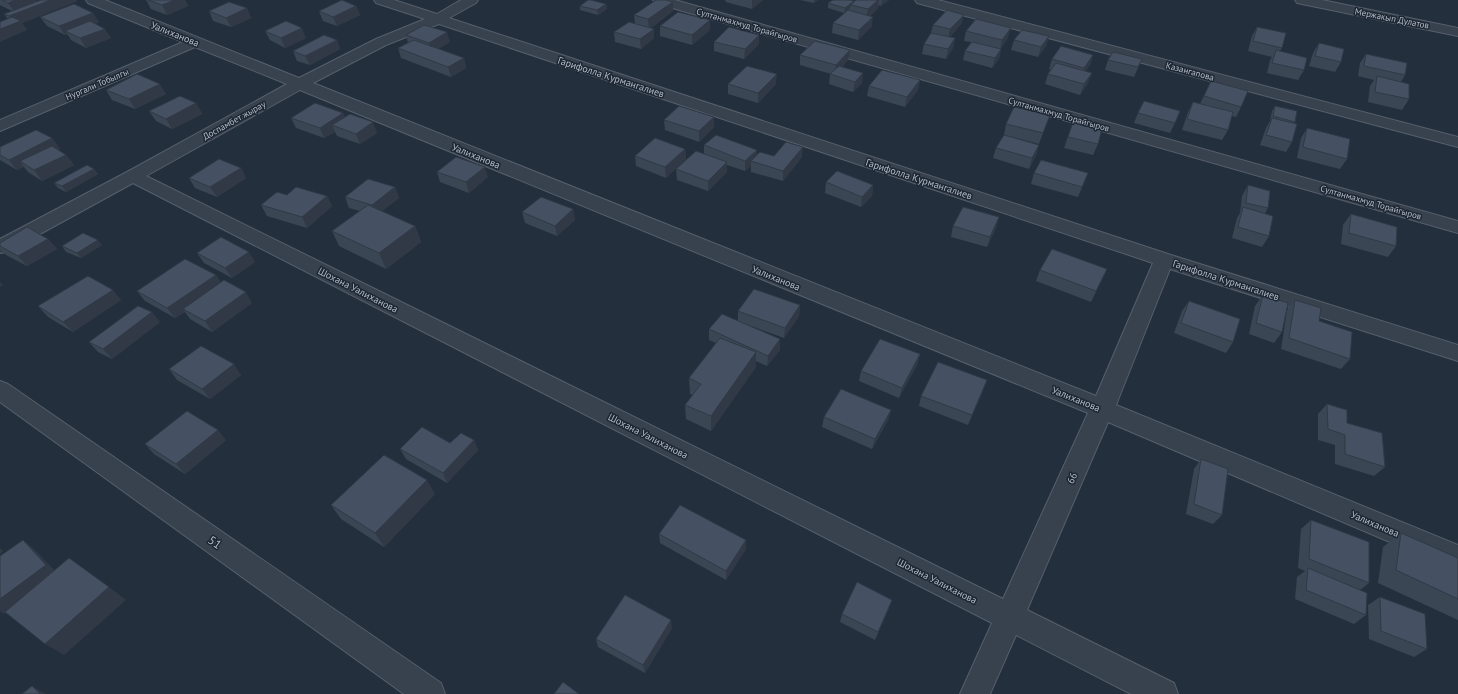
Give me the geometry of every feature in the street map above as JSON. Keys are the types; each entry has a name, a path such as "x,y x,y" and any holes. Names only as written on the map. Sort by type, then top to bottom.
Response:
{"street":[{"name":"Уалиханова","path":"93,0 1102,410 1458,558"},
{"name":"Гарифолла Курмангалиев","path":"381,0 1164,260 1458,353"},
{"name":"Доспамбет жырау","path":"0,247 133,176 298,84 381,42 438,19 471,0"},
{"name":"Султанмахмуд Торайгыров","path":"660,0 1458,227"},
{"name":"Казангапова","path":"922,0 1458,142"},
{"name":"Мержакып Дулатов","path":"1302,0 1458,32"},
{"name":"Нургали Тобылгы","path":"0,126 194,42"},
{"name":"Шохана Уалиханова","path":"133,176 1163,694"},
{"name":"66","path":"975,694 1008,617 1102,410 1164,260"},
{"name":"51","path":"0,390 430,694"}],"building":[{"path":"2,0 16,0 8,3"},
{"path":"41,0 51,0 9,16 4,14"},
{"path":"148,0 175,0 162,5"},
{"path":"342,0 356,6 333,17 319,11"},
{"path":"588,0 606,4 597,10 580,6"},
{"path":"656,0 673,2 648,19 634,15"},
{"path":"833,0 854,1 845,8 828,3"},
{"path":"856,0 878,0 868,9 851,5"},
{"path":"229,2 247,8 226,18 209,11"},
{"path":"74,4 93,13 59,26 40,17"},
{"path":"848,10 873,17 859,30 833,23"},
{"path":"947,10 964,15 950,29 933,25"},
{"path":"678,12 710,20 692,35 660,26"},
{"path":"12,17 21,21 0,29 0,22"},
{"path":"976,19 1011,28 1002,40 966,31"},
{"path":"90,21 105,29 80,38 65,31"},
{"path":"286,21 302,28 281,38 265,31"},
{"path":"629,22 654,29 640,39 614,32"},
{"path":"424,25 447,32 429,43 406,35"},
{"path":"729,27 759,35 745,49 714,42"},
{"path":"1257,27 1286,33 1282,48 1253,41"},
{"path":"1022,30 1049,36 1041,47 1014,40"},
{"path":"931,33 955,38 948,49 924,44"},
{"path":"324,35 337,40 305,56 293,51"},
{"path":"414,40 464,58 448,67 398,48"},
{"path":"815,41 850,50 836,65 800,55"},
{"path":"972,42 1001,49 995,58 965,51"},
{"path":"1319,43 1344,49 1341,62 1315,56"},
{"path":"1061,46 1093,55 1084,68 1052,59"},
{"path":"1276,50 1307,58 1304,70 1272,63"},
{"path":"1113,52 1142,59 1138,67 1108,60"},
{"path":"1366,54 1407,63 1405,75 1364,66"},
{"path":"1056,63 1092,73 1084,84 1048,74"},
{"path":"747,66 777,74 758,93 728,84"},
{"path":"839,66 863,73 855,82 830,74"},
{"path":"882,70 920,80 907,97 869,86"},
{"path":"137,74 160,84 129,99 106,90"},
{"path":"1377,76 1409,84 1409,99 1375,92"},
{"path":"1211,81 1248,91 1241,107 1204,96"},
{"path":"180,96 196,103 166,119 149,111"},
{"path":"1144,101 1180,111 1175,123 1138,113"},
{"path":"1193,102 1233,112 1228,130 1187,119"},
{"path":"315,103 343,113 320,128 291,118"},
{"path":"679,106 714,117 699,131 664,120"},
{"path":"1275,106 1297,111 1295,122 1273,116"},
{"path":"1014,107 1050,115 1043,133 1006,124"},
{"path":"350,114 373,122 356,134 332,125"},
{"path":"1272,118 1297,124 1292,142 1266,135"},
{"path":"1073,122 1102,129 1098,144 1068,137"},
{"path":"1307,128 1350,139 1347,159 1303,147"},
{"path":"36,130 52,138 9,160 0,155 0,147"},
{"path":"716,135 757,150 745,161 704,145"},
{"path":"1004,135 1039,145 1032,158 996,148"},
{"path":"655,138 685,149 665,167 635,156"},
{"path":"786,142 803,147 783,171 751,161 760,152 774,156"},
{"path":"52,146 66,155 34,170 20,161"},
{"path":"696,151 727,162 708,181 676,169"},
{"path":"456,157 485,167 466,182 437,172"},
{"path":"219,159 241,168 210,187 189,178"},
{"path":"1041,160 1088,173 1082,187 1034,173"},
{"path":"87,165 94,169 62,186 54,183"},
{"path":"837,171 873,185 862,197 826,182"},
{"path":"368,179 395,187 372,205 345,197"},
{"path":"1248,185 1270,191 1268,208 1246,203"},
{"path":"296,187 327,196 302,217 261,205 277,192 287,195"},
{"path":"541,197 573,209 555,226 522,212"},
{"path":"368,205 415,226 379,253 332,231"},
{"path":"963,207 999,217 990,237 953,226"},
{"path":"1243,207 1273,216 1269,236 1238,227"},
{"path":"1351,214 1397,227 1396,246 1349,233"},
{"path":"27,227 48,239 18,256 0,246 0,243"},
{"path":"83,233 98,240 77,253 62,246"},
{"path":"221,237 249,252 225,268 197,253"},
{"path":"1052,249 1107,269 1096,291 1040,270"},
{"path":"185,259 216,275 167,308 137,291"},
{"path":"88,276 113,290 63,322 38,306"},
{"path":"224,280 246,292 205,321 183,309"},
{"path":"754,289 800,305 785,328 738,311"},
{"path":"1263,295 1288,303 1282,332 1256,323"},
{"path":"1295,300 1321,308 1319,321 1352,332 1350,359 1289,338"},
{"path":"1189,301 1240,319 1233,342 1181,323"},
{"path":"138,306 152,312 103,349 89,342"},
{"path":"722,314 780,339 768,356 709,329"},
{"path":"720,338 756,352 711,416 685,405 701,384 689,378"},
{"path":"880,339 920,354 902,388 861,371"},
{"path":"201,346 234,364 202,389 169,369"},
{"path":"938,362 987,380 972,415 921,396"},
{"path":"841,389 891,410 875,439 824,417"},
{"path":"1327,404 1347,410 1347,423 1382,433 1385,467 1345,454 1345,435 1328,429"},
{"path":"187,411 218,430 176,464 145,444"},
{"path":"422,427 450,443 461,433 474,440 443,473 400,449"},
{"path":"384,455 427,480 375,533 331,505"},
{"path":"1201,459 1228,469 1222,515 1194,504"},
{"path":"680,505 746,540 726,571 659,534"},
{"path":"1311,520 1369,542 1369,583 1309,559"},
{"path":"1401,533 1458,558 1458,599 1396,570"},
{"path":"23,540 46,565 0,599 0,556"},
{"path":"69,558 109,587 45,644 5,612"},
{"path":"1308,568 1367,593 1366,615 1306,590"},
{"path":"857,582 892,600 878,632 842,614"},
{"path":"625,595 671,620 643,665 596,639"},
{"path":"1380,597 1425,614 1427,649 1381,631"},
{"path":"563,682 579,694 554,694"},
{"path":"32,686 40,694 22,694"}]}
